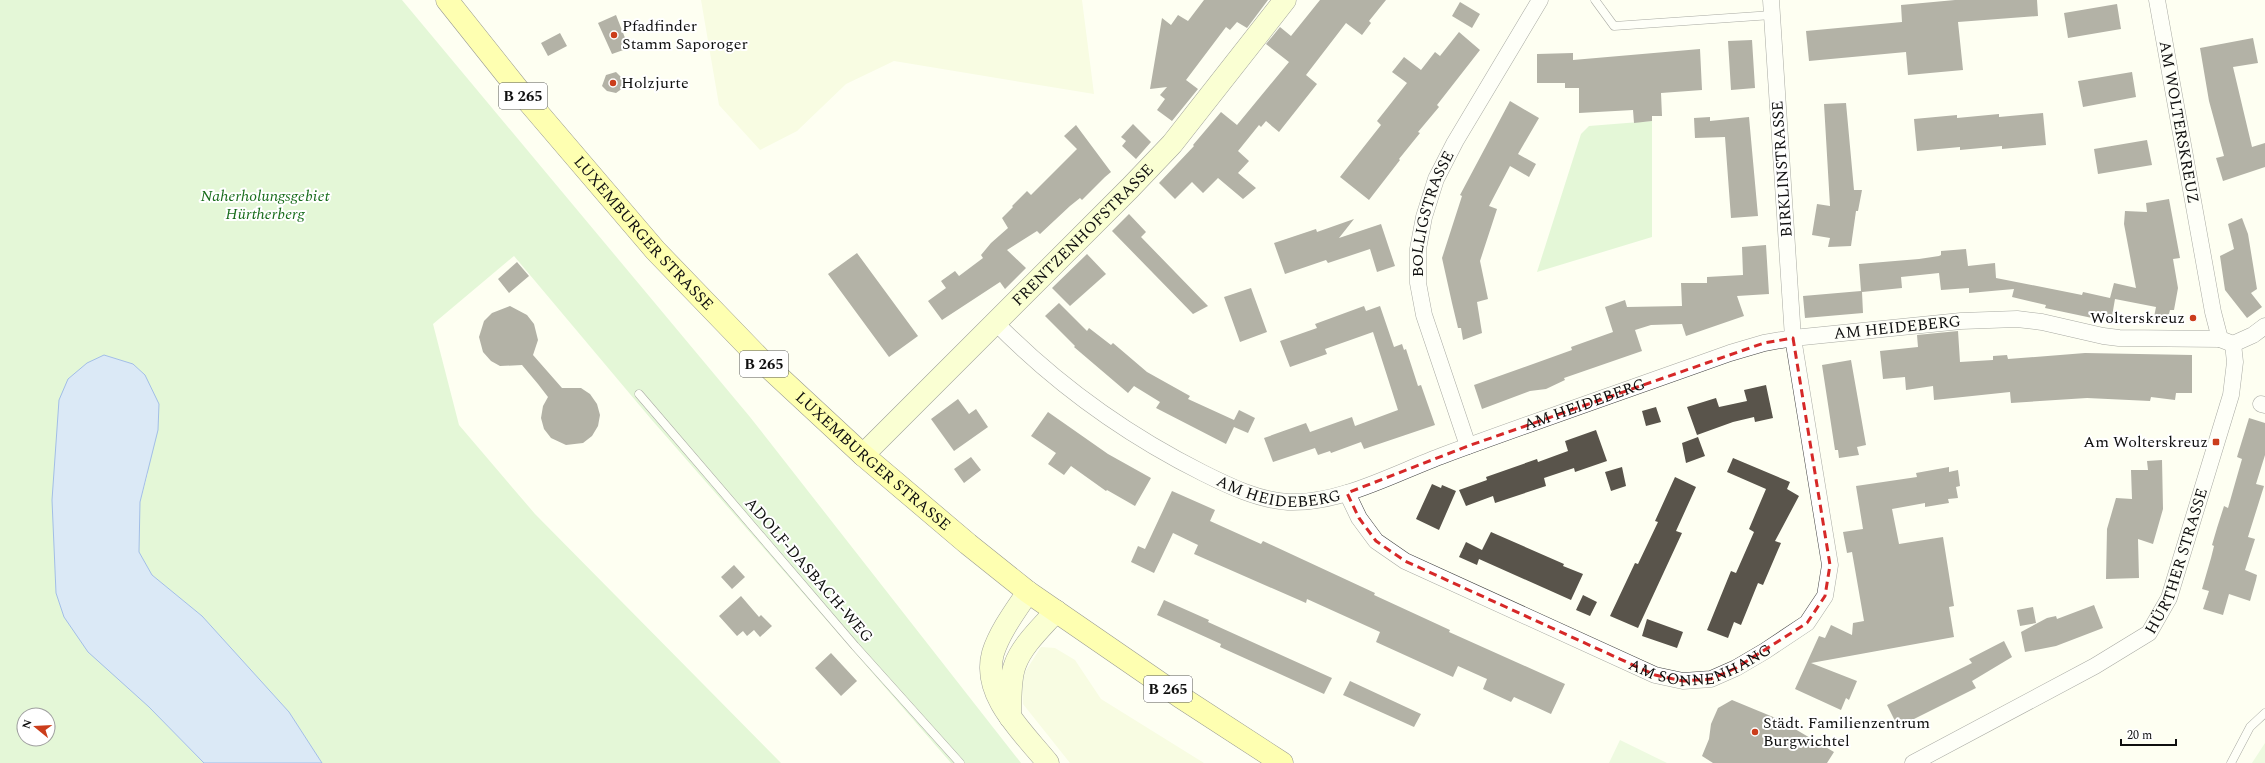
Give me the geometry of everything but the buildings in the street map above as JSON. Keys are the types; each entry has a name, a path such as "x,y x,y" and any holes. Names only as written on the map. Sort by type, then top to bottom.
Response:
{"main road":[{"name":"LUXEMBURGER STRASSE","path":"447,0 521,93 655,250 765,364 863,455 968,544 1028,592 1179,696 1282,763"}],"street":[{"name":"FRENTZENHOFSTRASSE","path":"863,455 1130,188 1172,144 1285,0"},
{"name":"BOLLIGSTRASSE","path":"1468,446 1424,315 1418,283 1418,249 1424,216 1436,179 1455,142 1540,0"},
{"name":"AM WOLTERSKREUZ","path":"2157,0 2213,312 2226,341"},
{"name":"BIRKLINSTRASSE","path":"1772,7 1793,338"},
{"name":"AM HEIDEBERG","path":"995,322 1020,346 1094,408 1173,458 1220,482 1255,496 1285,502 1313,502 1347,492 1468,446 1730,354 1764,343 1793,338 1961,321 2017,319 2042,322 2113,337 2226,341"},
{"path":"2226,341 2253,335 2265,326"},
{"name":"AM SONNENHANG","path":"1347,492 1359,518 1376,541 1405,561 1655,675 1683,681 1711,678 1736,668 1807,622 1825,596 1830,565 1793,338"},
{"name":"HÜRTHER STRASSE","path":"1913,763 2095,666 2149,633 2169,598 2231,395 2235,362 2226,341"},
{"path":"1028,592 998,642 993,653 992,665 996,693 1010,717 1048,763"},
{"path":"1010,717 1011,681 1015,663 1056,611"}],"lane":[{"path":"1595,0 1614,26 1772,7"},
{"name":"ADOLF-DASBACH-WEG","path":"639,394 855,646 960,763"},
{"path":"2231,763 2250,726 2265,713"}],"highlighted area":[{"path":"1793,338 1830,565 1825,596 1807,623 1736,668 1711,679 1683,681 1655,675 1405,561 1376,541 1359,518 1347,493 1468,446 1764,343"}],"green space":[{"name":"Naherholungsgebiet Hürtherberg","path":"0,0 402,0 750,417 1021,763 951,763 651,419 514,256 433,324 459,425 535,514 781,763 322,763 289,712 202,616 152,575 139,552 140,502 148,473 145,375 133,364 104,355 149,707 204,763 0,763"},
{"path":"701,0 1082,0 1094,94 894,61 846,84 797,131 760,150 719,105"},
{"path":"1652,121 1652,237 1537,272 1581,134 1589,126"},
{"path":"1041,647 1055,648 1075,660 1101,699 1204,763 1070,763 1023,704 1022,687 1025,672"},
{"path":"1620,740 1667,763 1609,763"},
{"path":"2265,743 2265,763 2252,763"}],"water":[{"path":"104,355 133,364 145,375 159,404 158,430 140,502 139,552 152,575 202,616 289,712 322,763 204,763 149,707 88,652 64,617 56,593 52,500 59,400 68,379 87,363"}],"place":[{"name":"Pfadfinder Stamm Saporoger","path":"614,35"},
{"name":"Holzjurte","path":"613,83"},
{"name":"Wolterskreuz","path":"2193,318"},
{"name":"Am Wolterskreuz","path":"2216,442"},
{"name":"Städt. Familienzentrum Burgwichtel","path":"1755,732"}]}
